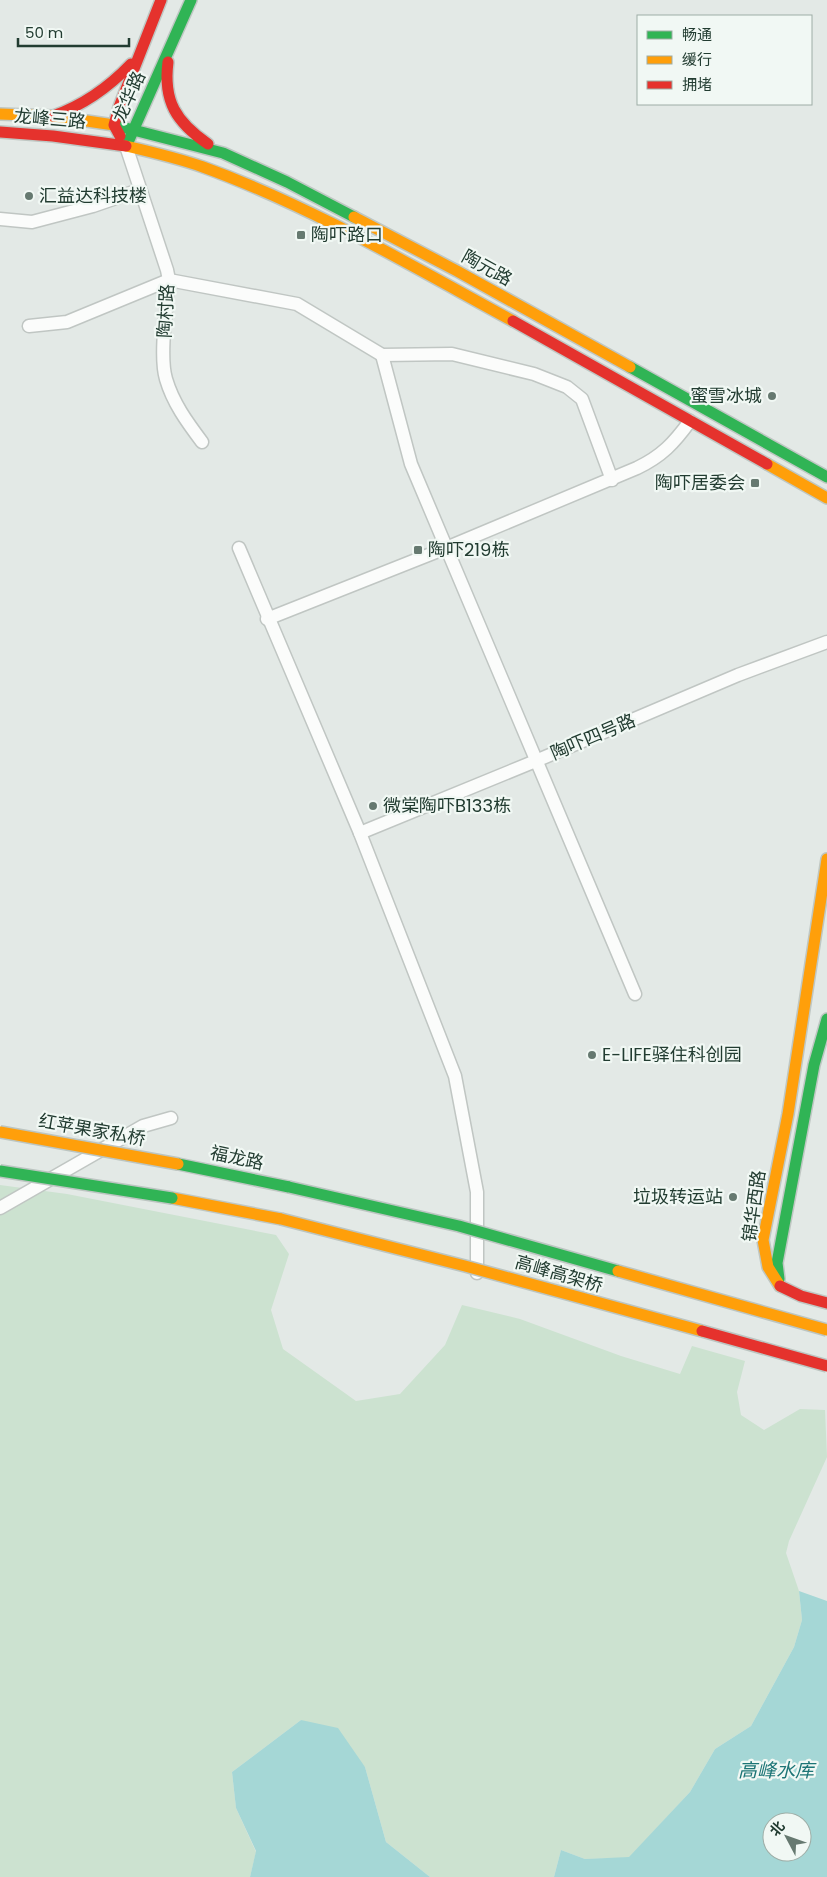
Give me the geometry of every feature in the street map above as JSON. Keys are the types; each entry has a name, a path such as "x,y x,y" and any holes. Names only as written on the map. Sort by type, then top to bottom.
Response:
{"main road":[{"name":"龙华路","path":"126,146 114,125 120,101 160,0"},
{"name":"龙华路","path":"126,146 191,0"},
{"path":"171,47 165,80 167,95 173,110 193,133 223,153"},
{"path":"53,116 66,112 94,97 114,82 131,65 139,52"},
{"name":"龙峰三路","path":"0,114 53,116 114,125"},
{"name":"陶元路","path":"114,125 223,153 287,182 457,271 827,477"},
{"name":"龙峰三路","path":"0,132 72,138 126,146"},
{"name":"陶元路","path":"126,146 156,152 204,166 238,179 310,213 448,286 827,498"},
{"name":"锦华西路","path":"780,1286 768,1267 763,1240 786,1124 827,859"},
{"name":"锦华西路","path":"780,1286 777,1263 814,1065 825,1039 827,1019"},
{"path":"796,1062 825,1039"},
{"path":"796,1062 827,1067"},
{"name":"红苹果家私桥","path":"0,1132 178,1164"},
{"name":"福龙路","path":"178,1164 289,1186"},
{"name":"高峰高架桥","path":"0,1171 172,1198 281,1219 456,1263 827,1366"},
{"name":"高峰高架桥","path":"289,1186 459,1226 827,1330"},
{"path":"780,1286 801,1296 825,1303"}],"street":[{"name":"陶村路","path":"126,146 169,280 164,356 165,377 171,396 202,442"},
{"path":"0,220 32,222 93,206 139,190"},
{"path":"29,326 67,322 169,280 297,304 382,355 452,354 534,374 567,387 582,399 612,480"},
{"path":"382,355 411,464 538,760 635,994"},
{"path":"267,619 612,480 659,456 676,440 690,421"},
{"path":"239,548 267,619 360,833 455,1076 477,1192 477,1281"},
{"name":"陶吓四号路","path":"360,833 738,676 827,642"},
{"path":"0,1208 143,1126 171,1118"}],"green space":[{"path":"0,1185 67,1194 276,1235 289,1254 271,1310 283,1349 356,1401 400,1394 445,1345 462,1305 520,1319 621,1356 680,1374 692,1346 745,1361 737,1392 741,1415 764,1430 800,1409 825,1410 827,1457 789,1541 786,1553 799,1591 802,1620 794,1647 751,1726 715,1749 690,1792 629,1858 585,1859 561,1850 554,1877 430,1877 386,1842 365,1767 301,1720 232,1772 236,1808 256,1852 250,1877 0,1877"}],"water":[{"name":"高峰水库","path":"799,1591 827,1601 827,1877 554,1877 561,1850 585,1859 629,1857 690,1792 715,1749 751,1726 794,1647 802,1620"},
{"path":"301,1720 338,1728 365,1767 386,1842 430,1877 250,1877 256,1851 236,1808 232,1772"}],"traffic: fast":[{"path":"129,140 191,0"},
{"path":"114,125 223,153 287,182 354,217"},
{"path":"630,367 827,477"},
{"path":"779,1279 777,1263 814,1065 827,1019"},
{"path":"178,1164 289,1187"},
{"path":"0,1171 172,1198"},
{"path":"289,1187 459,1226 618,1271"}],"traffic: slow":[{"path":"0,114 53,116 114,125"},
{"path":"126,146 194,164 283,200 361,238 513,321"},
{"path":"354,217 457,271 630,367"},
{"path":"767,464 827,498"},
{"path":"780,1286 768,1267 763,1240 788,1114 827,859"},
{"path":"0,1132 178,1164"},
{"path":"172,1198 281,1219"},
{"path":"281,1219 465,1266 702,1331"},
{"path":"618,1271 827,1330"}],"traffic: jam":[{"path":"120,136 114,125 119,107 161,0"},
{"path":"168,62 168,88 174,109 180,119 208,144"},
{"path":"53,116 75,107 95,95 131,64"},
{"path":"0,132 53,136 126,146"},
{"path":"513,321 767,464"},
{"path":"780,1286 801,1296 827,1303"},
{"path":"702,1331 827,1366"}],"place":[{"name":"汇益达科技楼","path":"29,196"},
{"name":"陶吓路口","path":"301,235"},
{"name":"蜜雪冰城","path":"772,396"},
{"name":"陶吓居委会","path":"755,483"},
{"name":"陶吓219栋","path":"418,550"},
{"name":"微棠陶吓B133栋","path":"373,806"},
{"name":"E-LIFE驿住科创园","path":"592,1055"},
{"name":"垃圾转运站","path":"733,1197"}]}
